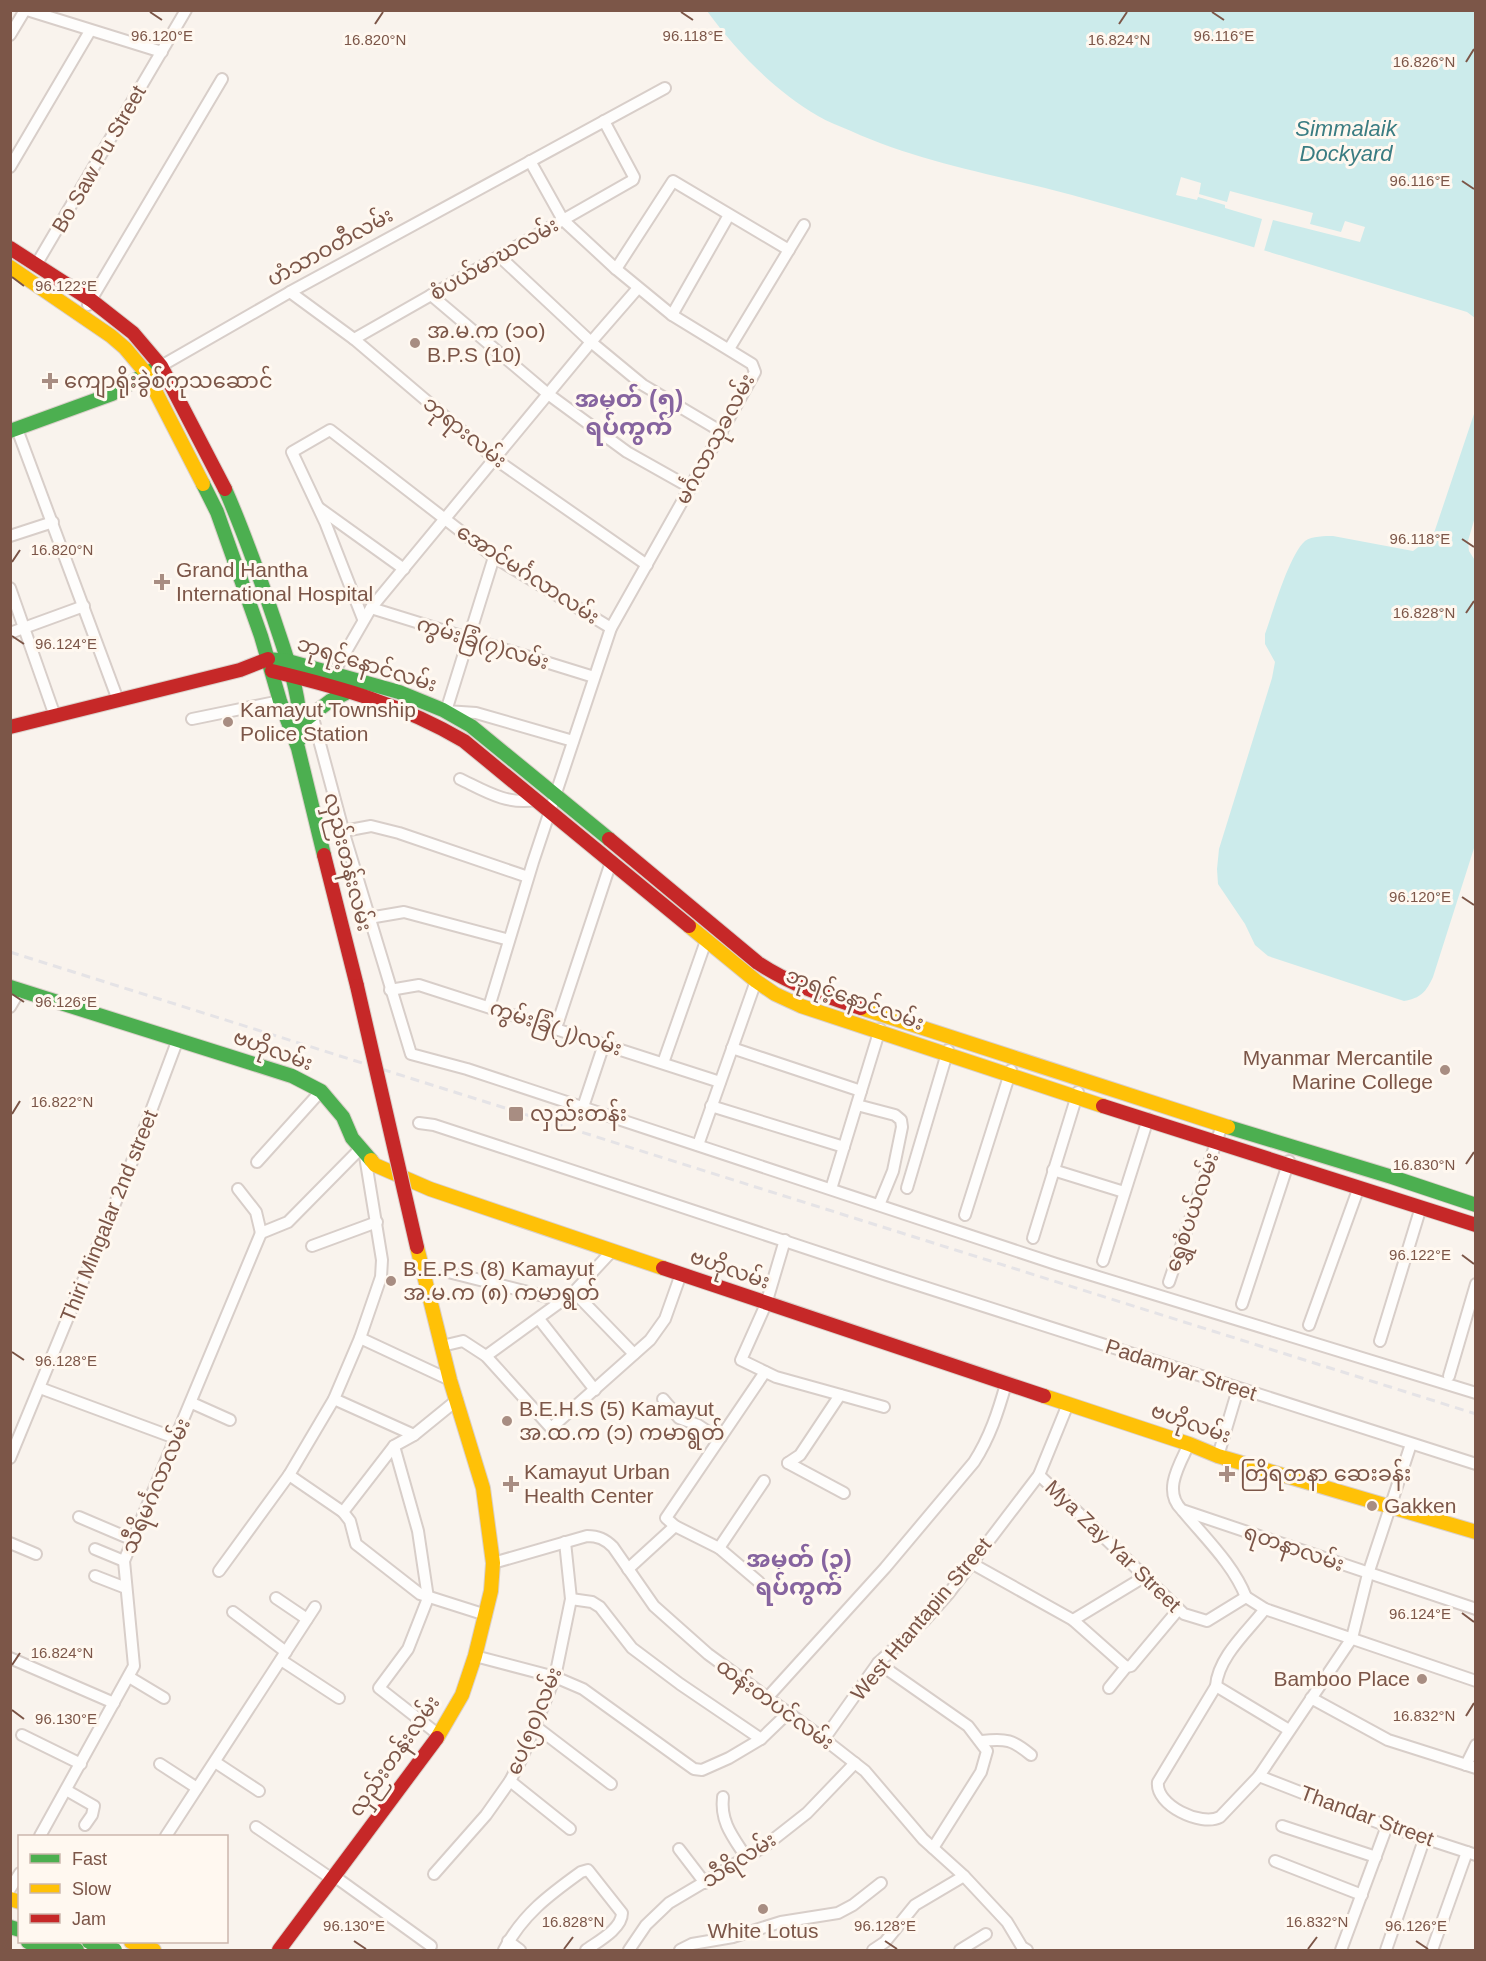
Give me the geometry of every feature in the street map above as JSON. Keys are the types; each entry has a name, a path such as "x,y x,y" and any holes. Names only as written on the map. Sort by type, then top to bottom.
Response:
{"main road":[{"name":"လှည်းတန်းလမ်း","path":"10,248 91,300 133,333 162,366 217,472 248,542 288,661 290,675 307,719 298,748"},
{"name":"ဘုရင့်နောင်လမ်း","path":"10,267 111,336 125,348 146,373 217,512 270,665 290,675 397,706 464,741 656,900 775,994 801,1006 1216,1143 1476,1225"},
{"name":"ဟံသာဝတီလမ်း","path":"14,430 112,394 162,366"},
{"name":"ဘုရင့်နောင်လမ်း","path":"270,665 288,661 399,692 446,711 471,726 758,963 783,979 826,997 884,1016 1293,1149 1392,1177 1476,1205"},
{"name":"လှည်းတန်းလမ်း","path":"270,665 280,701 298,748 450,1380 483,1488 493,1563 486,1615 462,1695 439,1735 279,1950"},
{"path":"10,727 240,670 270,665"},
{"path":"307,719 330,701 350,691"},
{"path":"607,859 615,843"},
{"path":"656,900 667,887"},
{"path":"709,943 722,933"},
{"name":"ဗဟိုလမ်း","path":"15,989 292,1076 321,1091 343,1117 352,1138 362,1152 375,1165 429,1189 611,1252 1189,1444 1218,1456 1476,1532"},
{"path":"270,1950 293,1930"},
{"path":"284,1950 293,1930"},
{"path":"33,1943 54,1950"},
{"path":"57,1943 77,1950"},
{"path":"95,1943 115,1950"},
{"path":"136,1943 154,1950"}],"street":[{"name":"Bo Saw Pu Street","path":"36,266 186,10"},
{"path":"10,35 29,11 162,52"},
{"path":"10,167 90,31"},
{"path":"82,315 222,80"},
{"name":"ဟံသာဝတီလမ်း","path":"162,366 290,292 665,88"},
{"name":"စံပယ်မာဃလမ်း","path":"354,339 634,179 604,121"},
{"name":"မင်္ဂလာသုခလမ်း","path":"489,1007 528,877 611,628 755,372 752,364 672,315 616,269 563,220 530,161"},
{"path":"616,269 673,181 789,250"},
{"path":"672,315 729,215"},
{"path":"729,349 804,225"},
{"path":"499,256 591,342 643,385 722,432"},
{"path":"333,674 371,608 638,288"},
{"name":"ဘုရားလမ်း","path":"290,292 354,339 495,459 647,564"},
{"path":"431,295 548,394 627,452 691,488"},
{"path":"14,430 52,522 118,700"},
{"name":"အောင်မင်္ဂလာလမ်း","path":"317,507 292,452 330,430 494,557 611,628"},
{"path":"317,507 404,569"},
{"path":"317,507 363,619"},
{"path":"10,536 52,522"},
{"path":"494,557 446,711 476,713 573,741"},
{"path":"10,588 55,716"},
{"path":"10,633 84,606"},
{"name":"ကွမ်းခြံ(၇)လမ်း","path":"371,608 594,677"},
{"path":"192,719 280,701"},
{"path":"307,719 344,831 411,1054 467,1069 1056,1264 1476,1393"},
{"path":"460,779 500,798 521,803 536,800"},
{"path":"344,831 370,826 399,833 528,877"},
{"path":"556,1028 607,859"},
{"path":"369,918 404,912 509,940"},
{"path":"663,1063 709,943"},
{"path":"698,1145 756,981"},
{"name":"ကွမ်းခြံ(၂)လမ်း","path":"390,990 418,985 720,1082"},
{"path":"10,1007 15,989"},
{"path":"831,1189 884,1016"},
{"path":"907,1188 952,1038"},
{"name":"Thiri Mingalar 2nd street","path":"10,1458 126,1177 178,1039"},
{"path":"583,1107 604,1044"},
{"path":"732,1048 861,1091"},
{"path":"965,1215 1015,1058"},
{"path":"1033,1238 1081,1080"},
{"path":"257,1162 321,1091"},
{"path":"857,1105 895,1115 901,1120 902,1127 892,1171 879,1205"},
{"path":"711,1106 844,1146"},
{"path":"1103,1261 1149,1119"},
{"name":"Padamyar Street","path":"419,1123 434,1125 887,1275 1476,1464"},
{"name":"ရွှေစံပယ်လမ်း","path":"1169,1282 1222,1125"},
{"path":"1242,1304 1293,1149"},
{"path":"219,1571 289,1475 334,1399 360,1338 381,1277 382,1260 377,1222 362,1152"},
{"path":"238,1189 256,1212 261,1233 288,1222 362,1152"},
{"path":"1328,1178 1333,1161"},
{"path":"1053,1170 1124,1192"},
{"path":"1309,1325 1359,1187"},
{"path":"1380,1341 1421,1208"},
{"path":"312,1246 377,1222"},
{"name":"သီရိမင်္ဂလာလမ်း","path":"41,1835 129,1677 134,1663 124,1561 192,1403 261,1233"},
{"path":"785,1240 766,1304 741,1360 776,1377 884,1407"},
{"path":"486,1356 574,1292 611,1252"},
{"path":"448,1272 564,1300"},
{"path":"442,1346 463,1341 486,1356 550,1428 650,1340 665,1319 681,1274"},
{"path":"1449,1376 1476,1284"},
{"path":"574,1292 634,1354"},
{"path":"539,1319 595,1390"},
{"path":"360,1338 450,1380"},
{"path":"759,1582 719,1548 675,1526 666,1518 765,1372"},
{"path":"767,1698 885,1568 974,1462 984,1447 995,1422 1006,1384"},
{"path":"40,1388 175,1438"},
{"path":"1218,1456 1238,1389"},
{"path":"840,1395 800,1455 788,1463 844,1493"},
{"path":"334,1399 414,1435"},
{"path":"663,1399 679,1418 722,1437"},
{"path":"343,1512 394,1446 414,1435 457,1400"},
{"path":"192,1403 230,1420"},
{"name":"West Htantapin Street","path":"825,1739 878,1663 924,1621 949,1593 1040,1475 1068,1404"},
{"path":"1189,1444 1176,1472 1172,1496 1175,1504 1230,1568 1240,1582 1246,1597 1265,1609 1476,1681"},
{"path":"1265,1609 1228,1655 1217,1674 1216,1686 1158,1782 1157,1788 1161,1796 1182,1814 1191,1818 1214,1821 1260,1776 1352,1638 1368,1574 1411,1444"},
{"path":"394,1446 418,1530 428,1598 408,1649 380,1688 439,1735"},
{"path":"289,1475 343,1512 350,1521 356,1544 420,1594 486,1615"},
{"name":"Mya Zay Yar Street","path":"1040,1475 1184,1614 1207,1621 1246,1597"},
{"path":"719,1548 764,1481"},
{"name":"ရတနာလမ်း","path":"1182,1510 1476,1609"},
{"path":"79,1517 133,1540"},
{"path":"628,1569 675,1526"},
{"name":"ထန်းတပင်လမ်း","path":"493,1563 587,1536 599,1537 613,1547 654,1606 708,1654 825,1739 865,1772 923,1839 964,1876 1006,1922 1023,1949"},
{"name":"ပေ(၅၀)လမ်း","path":"434,1874 486,1815 510,1781 522,1758 555,1677 571,1599 566,1542"},
{"path":"10,1543 36,1554"},
{"path":"95,1549 124,1561"},
{"path":"971,1563 1073,1620 1126,1667"},
{"path":"95,1576 126,1588"},
{"path":"1073,1620 1144,1577"},
{"path":"276,1598 307,1619"},
{"path":"571,1599 592,1602 600,1607 632,1648 761,1739"},
{"path":"167,1835 315,1607"},
{"path":"1109,1688 1126,1667 1131,1666 1178,1610"},
{"path":"233,1612 283,1656 339,1698"},
{"path":"475,1656 555,1677 583,1689 694,1769 702,1770 729,1758 761,1739 788,1713"},
{"path":"10,1658 114,1703"},
{"path":"878,1663 968,1726 987,1750 981,1772 933,1848"},
{"path":"129,1677 164,1698"},
{"path":"1216,1686 1289,1730"},
{"path":"1311,1698 1388,1740 1471,1766 1476,1745"},
{"path":"535,1726 611,1784"},
{"path":"22,1735 81,1764"},
{"path":"982,1742 1002,1739 1016,1743 1031,1755"},
{"path":"214,1762 259,1791"},
{"name":"သီရိလမ်း","path":"629,1950 646,1926 669,1904 765,1846 807,1813 855,1763"},
{"path":"160,1764 197,1788"},
{"name":"Thandar Street","path":"1260,1776 1387,1826 1471,1854"},
{"path":"510,1781 570,1829"},
{"path":"66,1790 93,1806 92,1815 86,1825"},
{"path":"723,1797 722,1815 726,1826 746,1857"},
{"path":"1282,1826 1376,1857"},
{"path":"1341,1950 1387,1826"},
{"path":"256,1827 431,1946"},
{"path":"1386,1950 1425,1837"},
{"path":"679,1849 705,1883"},
{"path":"1432,1950 1471,1854"},
{"path":"1275,1861 1362,1895"},
{"path":"520,1950 506,1946 519,1924 534,1908 581,1872 588,1870 622,1913 622,1919 618,1925 586,1950"},
{"path":"10,1889 18,1876"},
{"path":"873,1950 885,1942 915,1905 964,1876"},
{"path":"680,1950 692,1944 734,1937 781,1922 838,1913 854,1905 881,1883"},
{"path":"960,1950 986,1934"}],"water":[{"name":"Simmalaik Dockyard","path":"707,11 1475,11 1475,318 1467,312 1220,237 1072,195 960,168 878,142 822,118 786,94 757,69"},
{"path":"1475,411 1475,517 1468,541 1469,551 1476,562 1475,845 1433,977 1422,994 1404,1001 1268,956 1255,945 1245,924 1218,884 1219,849 1272,678 1275,662 1265,644 1265,634 1293,558 1305,541 1311,538 1333,536 1413,551 1433,536"}],"pier":[{"path":"1181,177 1201,183 1199,194 1227,202 1230,191 1313,213 1310,224 1341,232 1345,221 1365,227 1360,242 1273,220 1264,251 1254,248 1262,219 1198,197 1197,200 1176,195"}],"railway":[{"path":"10,952 1476,1414"}],"traffic: fast":[{"path":"10,431 112,394 156,368"},
{"path":"203,484 217,512 298,748 324,855"},
{"path":"225,489 239,521 289,663 299,710 299,740"},
{"path":"268,659 288,661 399,692 443,710 471,726 609,839"},
{"path":"301,723 330,701 350,691"},
{"path":"10,987 292,1076 321,1091 343,1117 352,1138 371,1160"},
{"path":"1228,1127 1476,1205"},
{"path":"10,1927 18,1929"},
{"path":"31,1943 54,1950"},
{"path":"54,1943 77,1950"},
{"path":"92,1943 115,1950"}],"traffic: slow":[{"path":"10,267 125,348 146,373 203,484"},
{"path":"689,926 756,981 775,994 801,1006 1103,1106"},
{"path":"861,1008 1228,1127"},
{"path":"371,1160 375,1165 430,1189 663,1268"},
{"path":"417,1247 450,1380 483,1488 493,1563 491,1591 475,1656 462,1695 437,1738"},
{"path":"1044,1396 1189,1444 1218,1456 1476,1532"},
{"path":"10,1899 18,1901"},
{"path":"134,1943 154,1950"}],"traffic: jam":[{"path":"10,248 91,300 133,333 161,366 225,489"},
{"path":"10,727 240,670 268,659"},
{"path":"272,671 371,698 441,728 464,741 689,926"},
{"path":"609,839 758,963 808,989 861,1008"},
{"path":"324,855 357,986"},
{"path":"357,986 417,1247"},
{"path":"1103,1106 1476,1225"},
{"path":"663,1268 1044,1396"},
{"path":"279,1950 437,1738"}],"place":[{"name":"အ.မ.က (၁၀) B.P.S (10)","path":"415,343"},
{"name":"ကျောရိုးခွဲစ်ကုသဆောင်","path":"50,381"},
{"name":"Grand Hantha International Hospital","path":"162,582"},
{"name":"Kamayut Township Police Station","path":"228,722"},
{"name":"Myanmar Mercantile Marine College","path":"1445,1070"},
{"name":"လှည်းတန်း","path":"516,1114"},
{"name":"B.E.P.S (8) Kamayut အ.မ.က (၈) ကမာရွတ်","path":"391,1281"},
{"name":"B.E.H.S (5) Kamayut အ.ထ.က (၁) ကမာရွတ်","path":"507,1421"},
{"name":"တြိရတနာ ဆေးခန်း","path":"1227,1474"},
{"name":"Kamayut Urban Health Center","path":"511,1484"},
{"name":"Gakken","path":"1372,1506"},
{"name":"Bamboo Place","path":"1422,1679"},
{"name":"White Lotus","path":"763,1909"}],"district":[{"name":"အမှတ် (၅) ရပ်ကွက်","path":"629,413"},
{"name":"အမှတ် (၃) ရပ်ကွက်","path":"799,1573"}]}
